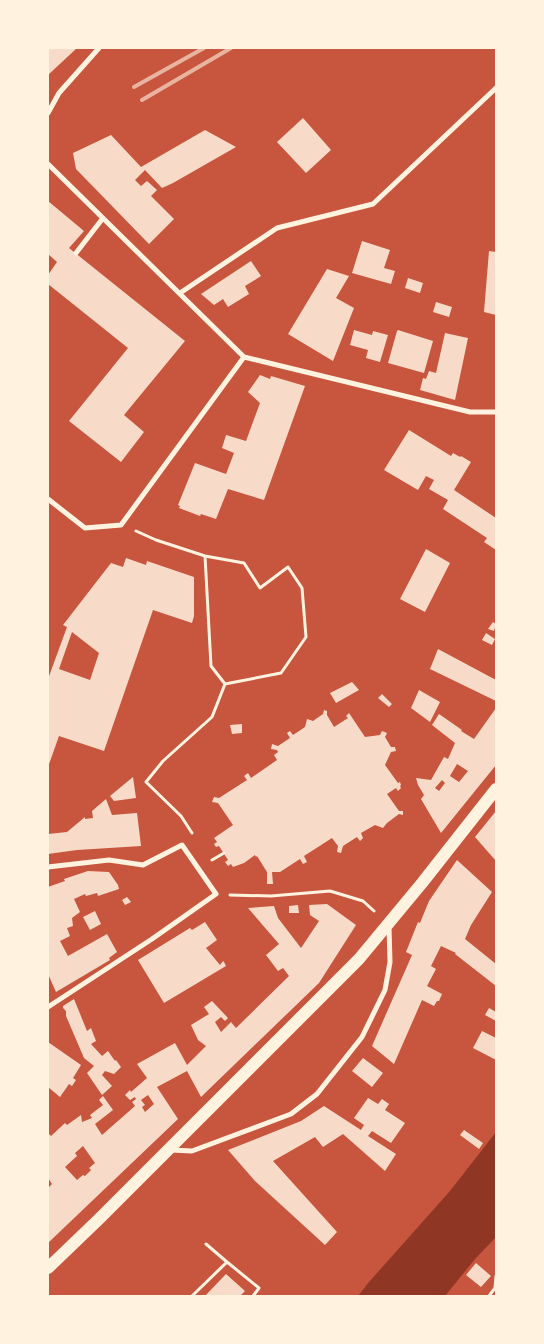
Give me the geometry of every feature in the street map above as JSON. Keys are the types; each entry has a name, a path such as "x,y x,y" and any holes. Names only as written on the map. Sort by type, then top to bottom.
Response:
{"main road":[{"path":"48,1268 343,977 389,924 496,789"}],"street":[{"path":"48,113 59,93 99,48"},
{"path":"180,293 277,228 373,204 496,88"},
{"path":"48,164 244,357 470,412 496,412"},
{"path":"76,253 103,218"},
{"path":"48,499 85,528 121,525 244,357"},
{"path":"48,867 108,860 143,865 182,845 216,894 48,1008"},
{"path":"168,1150 192,1151 210,1145 291,1114 316,1094 362,1037 385,990 390,962 389,924"}],"path":[{"path":"121,525 156,540 205,556 244,563 260,588 288,567 302,588 306,636 280,673 225,684"},
{"path":"205,556 211,666 225,684"},
{"path":"184,820 146,782 163,761 212,717 225,684"},
{"path":"206,864 224,852"},
{"path":"231,888 236,895 271,896 330,891 363,901 389,924"},
{"path":"206,1244 259,1288 253,1296"},
{"path":"192,1296 226,1262"},
{"path":"489,1296 495,1288 496,1276"}],"shaded area":[{"path":"496,1132 496,1237 475,1259 445,1296 358,1296 450,1191"}],"building":[{"path":"77,48 48,75 48,49"},
{"path":"303,118 331,150 306,173 277,142"},
{"path":"205,130 236,147 162,188 145,170 135,180 141,186 147,181 157,190 151,196 174,219 149,244 76,169 73,153 111,135 141,167"},
{"path":"48,201 84,231 69,248 185,341 124,415 144,432 121,462 69,421 128,348 48,284 48,275 57,262 48,254"},
{"path":"362,241 390,250 384,268 395,271 391,284 352,273"},
{"path":"489,251 496,252 496,315 484,312"},
{"path":"251,261 261,276 245,286 249,294 228,307 223,299 214,305 201,294"},
{"path":"327,269 349,276 336,298 354,308 333,361 288,334"},
{"path":"408,278 423,283 420,293 405,288"},
{"path":"436,302 452,307 449,317 433,312"},
{"path":"354,330 372,335 373,331 388,335 380,362 366,358 368,350 350,345"},
{"path":"398,330 433,341 424,373 388,363"},
{"path":"445,333 468,338 455,400 420,390 423,378 426,379 429,371 436,373"},
{"path":"260,375 270,379 271,376 305,386 264,500 228,489 216,519 201,514 200,516 179,508 180,506 178,505 195,463 226,474 234,453 222,448 226,435 246,441 260,403 248,392"},
{"path":"409,430 451,456 453,453 471,462 454,490 496,518 496,550 484,542 487,538 443,509 448,500 429,489 434,480 426,476 418,490 384,470"},
{"path":"426,549 450,563 425,612 400,599"},
{"path":"126,558 146,565 147,561 194,577 194,616 192,623 153,610 104,751 59,736 48,767 48,679 67,627 63,625 111,563 123,567","holes":["72,632 99,653 90,680 59,669"]},
{"path":"493,622 496,624 494,631 488,629"},
{"path":"486,633 495,639 492,645 482,640"},
{"path":"438,649 496,680 496,701 430,669"},
{"path":"352,682 359,690 336,703 330,693"},
{"path":"419,690 440,702 430,722 411,708"},
{"path":"382,694 392,704 389,707 378,698"},
{"path":"496,708 496,765 441,833 421,799 424,795 416,778 431,780 444,757 448,759 455,743 432,725 439,714 474,739","holes":["457,764 468,771 459,782 450,776","442,780 445,783 439,791 435,788"]},
{"path":"324,710 327,711 327,715 334,727 348,718 346,716 349,713 365,737 380,735 382,731 387,733 385,737 391,747 395,747 396,751 391,752 385,765 398,783 400,782 401,788 398,791 396,788 387,794 399,811 403,811 403,815 399,814 383,828 375,825 361,833 363,838 360,841 357,837 343,846 341,853 337,852 338,846 332,838 304,856 307,862 303,864 300,859 280,872 272,872 273,884 267,884 267,872 255,855 244,863 233,867 231,864 228,866 225,862 228,860 219,846 216,847 214,844 217,842 214,838 233,825 218,803 212,802 214,797 219,798 247,780 244,776 248,773 251,778 277,760 274,755 278,752 271,749 272,744 278,746 290,738 287,733 290,731 293,735 305,727 307,719 313,721 323,714"},
{"path":"242,724 242,733 232,734 230,725"},
{"path":"133,777 136,798 114,801 110,796"},
{"path":"106,799 112,815 137,813 141,846 48,854 48,834 67,832 85,817 85,819 93,818 92,811"},
{"path":"496,811 496,861 475,837"},
{"path":"457,860 492,892 471,925 465,939 496,964 496,986 456,953 441,946 431,966 436,969 427,986 442,994 434,1006 422,1000 394,1064 372,1046 412,955 406,952 418,922 420,923 429,901"},
{"path":"88,871 109,872 119,889 98,896 97,893 86,896 85,894 74,899 80,912 72,918 73,926 67,928 70,936 60,941 68,956 107,934 117,952 109,958 110,960 56,992 48,974 48,887"},
{"path":"127,897 131,902 125,905 122,900"},
{"path":"327,904 356,925 319,983 201,1097 187,1071 157,1087 178,1119 48,1243 48,1188 52,1184 48,1178 48,1133 51,1136 65,1123 67,1125 81,1115 82,1122 92,1118 90,1115 103,1105 99,1100 103,1096 113,1110 95,1124 102,1135 135,1106 132,1102 136,1099 135,1097 130,1100 125,1095 147,1078 137,1064 175,1043 187,1065 206,1046 198,1040 191,1025 209,1014 204,1007 212,1001 228,1018 225,1021 221,1017 215,1022 221,1032 231,1022 236,1028 289,976 283,968 278,971 266,955 279,944 248,908 274,906 278,918 301,948 319,921 310,915 309,905","holes":["148,1095 154,1104 145,1112 142,1107 145,1105 141,1100","83,1146 95,1163 89,1168 91,1170 85,1176 83,1175 77,1180 65,1167 77,1156 75,1153"]},
{"path":"298,905 299,913 289,913 289,906"},
{"path":"95,911 101,924 90,930 83,917"},
{"path":"205,922 217,940 206,948 220,965 223,961 226,966 164,1003 138,960 190,928 192,930"},
{"path":"74,999 87,1031 91,1028 96,1041 91,1044 102,1056 108,1051 121,1067 114,1074 105,1071 102,1075 112,1086 102,1095 87,1073 94,1066 84,1058 66,1016 66,1011 63,1008 63,1006"},
{"path":"489,1008 496,1012 496,1021 485,1015"},
{"path":"482,1031 496,1038 496,1060 473,1048"},
{"path":"48,1042 81,1065 73,1078 76,1080 72,1086 69,1084 60,1097 48,1087"},
{"path":"363,1058 383,1073 372,1087 352,1071"},
{"path":"368,1098 378,1104 382,1099 389,1104 385,1110 405,1123 391,1143 372,1131 368,1136 396,1154 385,1171 343,1134 323,1147 315,1137 273,1161 337,1232 325,1245 255,1181 228,1150 301,1121 324,1106 361,1130 364,1125 354,1118"},
{"path":"464,1130 483,1143 479,1149 460,1135"},
{"path":"476,1263 491,1276 481,1287 466,1275"},
{"path":"226,1274 245,1291 240,1296 205,1296"}],"railway":[{"path":"134,87 204,48"},
{"path":"142,100 231,48"}]}
